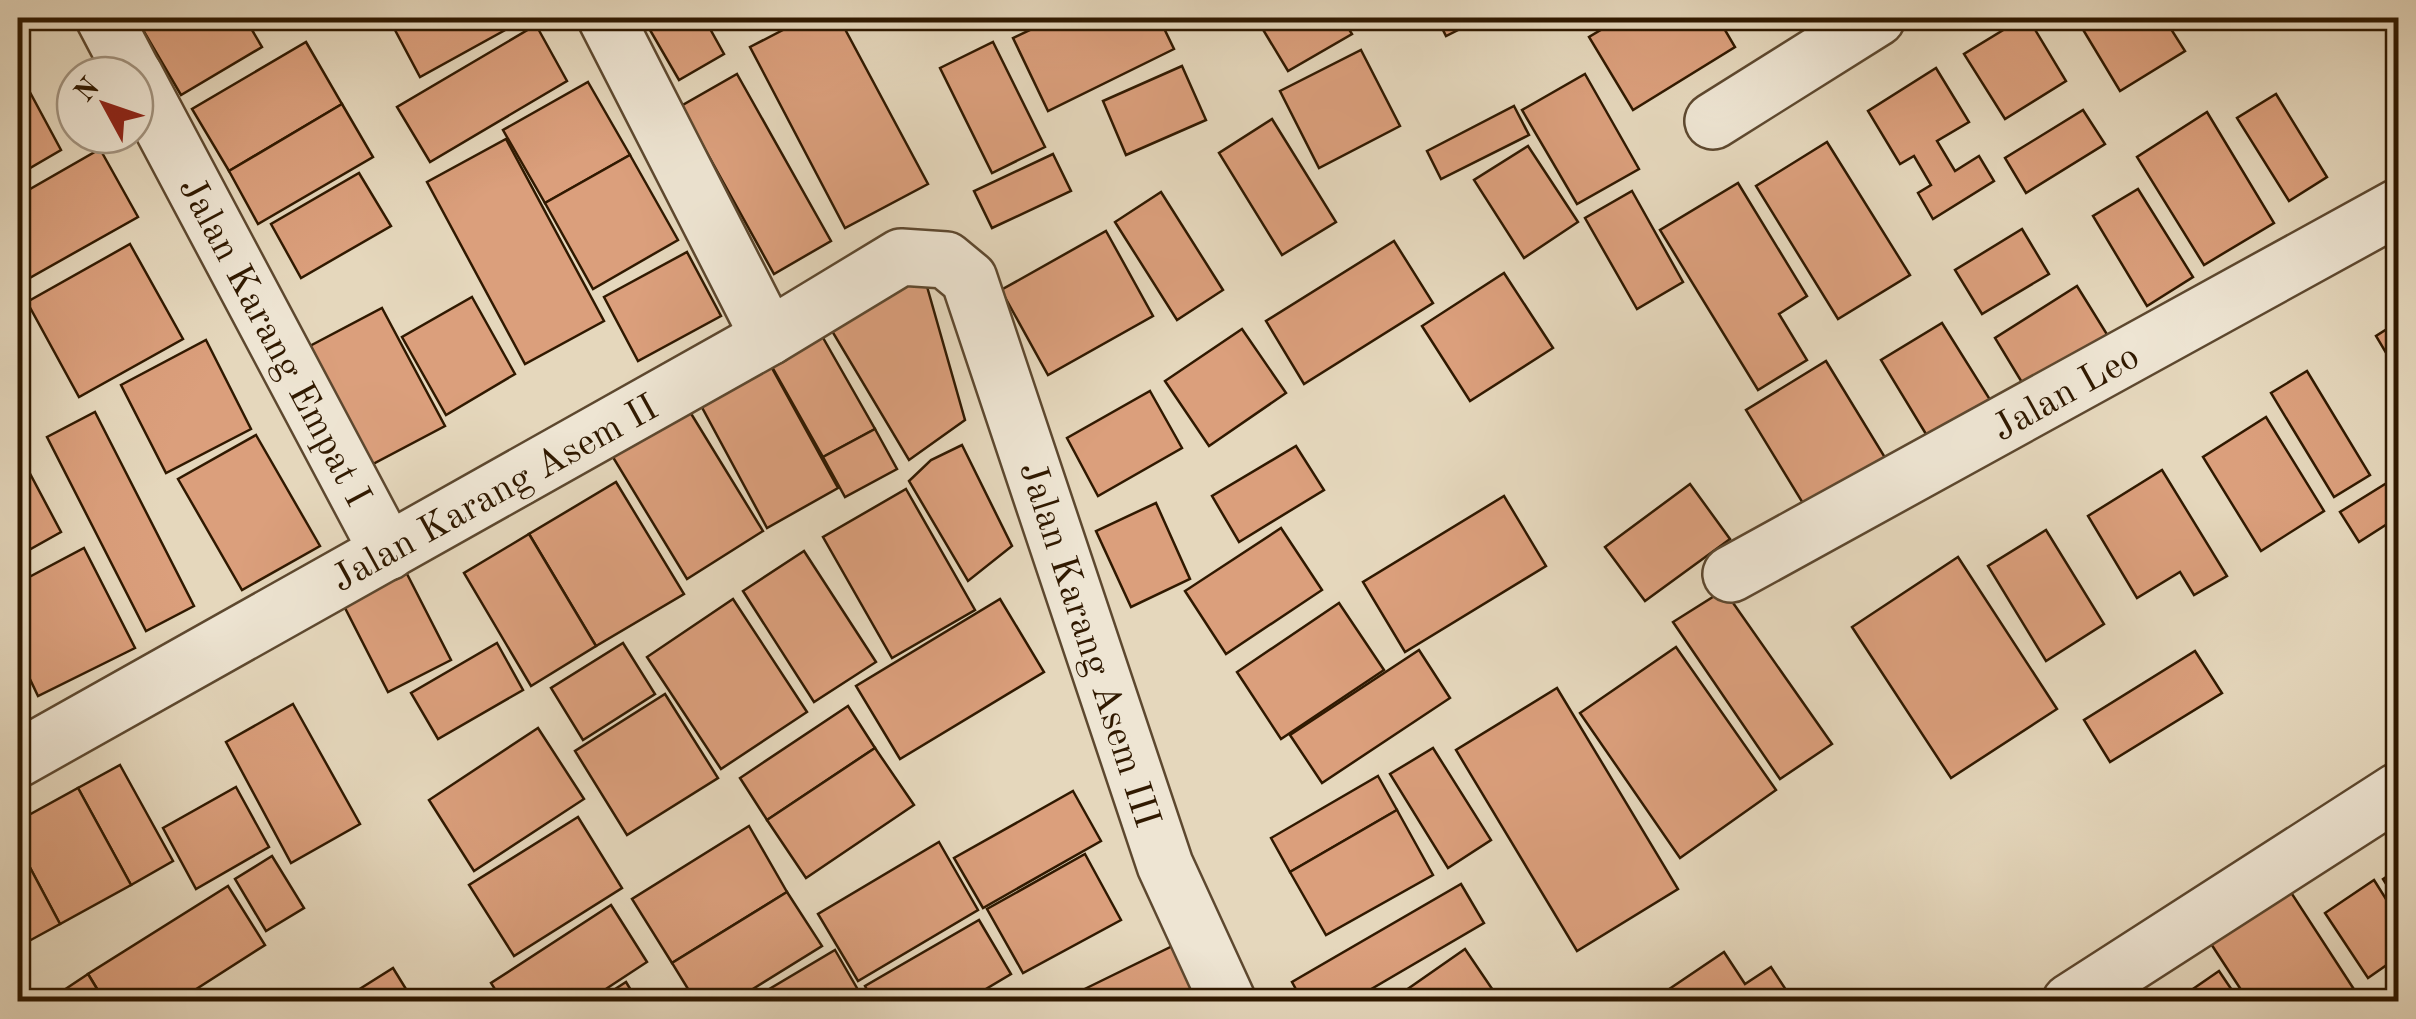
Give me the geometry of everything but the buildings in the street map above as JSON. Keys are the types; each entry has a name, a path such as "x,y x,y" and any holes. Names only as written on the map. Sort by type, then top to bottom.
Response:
{"street":[{"name":"Jalan Karang Empat I","path":"104,18 124,55"},
{"path":"606,18 769,337"},
{"path":"1713,122 1876,18"},
{"name":"Jalan Karang Empat I","path":"155,114 388,552"},
{"name":"Jalan Leo","path":"1731,574 2398,207"},
{"name":"Jalan Karang Asem II","path":"18,759 769,337 901,257 946,260 969,279"},
{"name":"Jalan Karang Asem III","path":"969,279 1165,865 1228,1002"},
{"path":"2070,1002 2398,791"}]}
